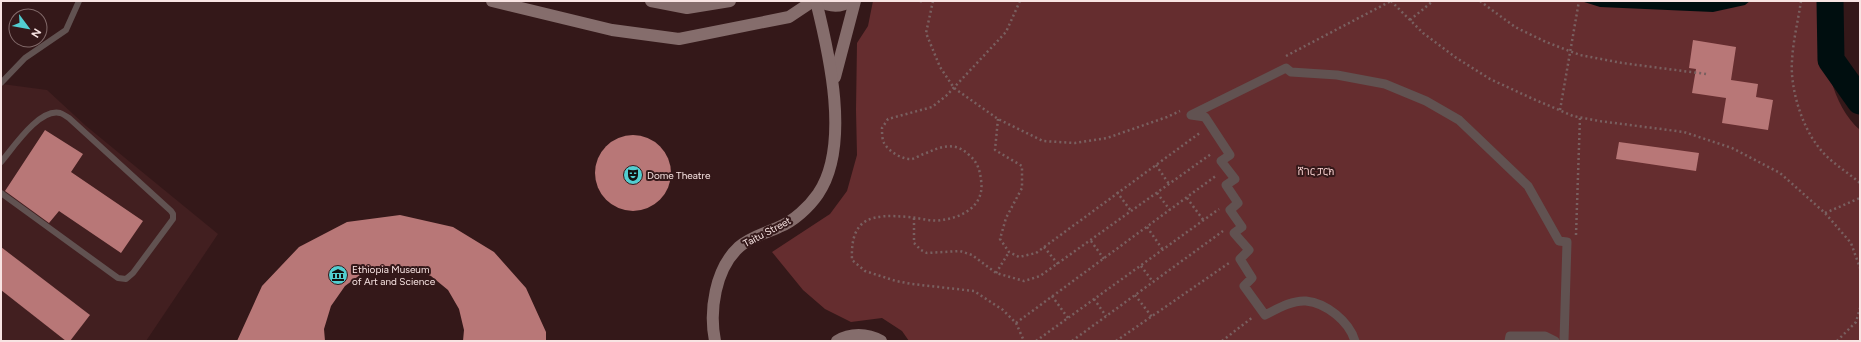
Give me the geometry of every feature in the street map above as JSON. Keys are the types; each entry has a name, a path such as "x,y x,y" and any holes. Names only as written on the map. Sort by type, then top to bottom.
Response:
{"main road":[{"path":"492,1 612,30 679,39 789,17 813,1"},
{"path":"650,1 687,8 730,1"},
{"path":"834,82 818,1 836,6 851,1"},
{"path":"834,82 854,1"},
{"name":"Taitu Street","path":"715,341 712,330 716,290 722,272 729,260 739,247 765,232 780,227 802,212 818,194 827,177 833,159 834,82"},
{"path":"837,341 846,336 863,335 881,341"}],"street":[{"path":"1355,341 1340,318 1327,308 1306,301 1285,305 1265,315 1244,286 1252,278 1240,259 1249,250 1234,233 1242,227 1230,210 1238,203 1226,185 1235,179 1221,161 1230,155 1205,117 1191,115 1286,68 1291,72 1337,75 1385,84 1426,101 1459,120 1528,186 1559,241 1566,242 1564,341"},
{"path":"1509,341 1510,336 1545,336 1555,341"}],"lane":[{"path":"1,83 25,58 66,30 79,1"},
{"path":"1,162 34,121 45,116 59,113 69,118 171,210 173,219 133,273 126,279 118,278 1,193"}],"path":[{"path":"933,1 926,33 940,67 954,88 998,119 1043,140 1075,144 1107,138 1167,117 1187,107"},
{"path":"1020,1 1006,32 954,88 932,107 888,119 882,128 884,144 897,156 912,159 938,148 954,145 969,154 979,167 982,186 979,200 965,214 941,220 888,215 872,217 857,229 851,246 852,260 865,272 912,284 974,291 1003,310 1016,323 1024,341"},
{"path":"1281,59 1391,1 1423,33 1455,57 1490,78 1560,110 1580,117 1684,132 1732,148 1780,173 1825,213 1851,243 1860,268"},
{"path":"1410,20 1433,1"},
{"path":"1480,1 1515,27 1546,42 1580,55 1622,63 1706,74"},
{"path":"1560,110 1579,1"},
{"path":"1801,1 1792,62 1795,94 1802,118 1816,145 1834,163 1860,183"},
{"path":"1576,240 1580,117"},
{"path":"998,119 994,150 1022,166 1022,188 1006,218 1000,238 1009,252 1019,257 1036,253 1117,192 1211,125"},
{"path":"914,218 914,243 920,250 927,253 960,251 972,255 996,273 1024,281 1040,276 1058,264 1224,145"},
{"path":"1156,165 1169,184"},
{"path":"1016,323 1227,168"},
{"path":"1117,192 1131,211"},
{"path":"1156,193 1170,210"},
{"path":"1187,198 1204,221"},
{"path":"1036,341 1235,198"},
{"path":"1825,213 1860,198"},
{"path":"1072,341 1238,221"},
{"path":"1147,226 1163,250"},
{"path":"1091,241 1104,259"},
{"path":"1044,247 1058,264"},
{"path":"996,273 1009,252"},
{"path":"1116,341 1230,263"},
{"path":"1141,266 1154,282"},
{"path":"1135,295 1152,317"},
{"path":"1052,296 1068,318"},
{"path":"1094,299 1106,316"},
{"path":"1837,341 1857,318 1860,308"}],"shaded area":[{"path":"1581,1 1750,1 1745,5 1713,12 1600,7"},
{"path":"2,84 47,90 86,126 218,234 146,341 1,341"}],"green space":[{"name":"ሸገር ፓርክ","path":"873,1 1823,1 1823,34 1828,70 1840,104 1849,118 1860,130 1860,341 909,341 902,331 882,318 851,322 825,309 803,290 772,252 830,214 847,191 857,155 857,43 868,26"}],"building":[{"path":"1693,40 1736,47 1731,80 1758,84 1756,97 1773,100 1768,130 1722,123 1726,98 1692,93 1696,69 1689,68"},
{"path":"45,130 83,154 71,172 143,221 121,253 59,211 49,223 5,191"},
{"name":"Dome Theatre","path":"626,135 640,135 654,141 665,152 671,166 671,180 668,188 660,200 654,205 640,211 626,211 612,205 601,194 595,180 595,166 601,152 612,141"},
{"path":"1619,142 1699,153 1696,171 1616,159"},
{"path":"400,215 453,227 494,252 526,288 546,332 546,341 463,341 464,330 459,309 448,290 431,276 411,268 387,266 364,272 345,286 331,306 324,329 325,341 237,341 262,286 299,247 347,222"},
{"path":"1,247 90,315 70,341 66,341 1,290"}],"waterway":[{"path":"1830,1 1831,60 1860,101"}],"place":[{"name":"Dome Theatre","path":"633,175"},
{"name":"Ethiopia Museum of Art and Science","path":"338,275"}]}
